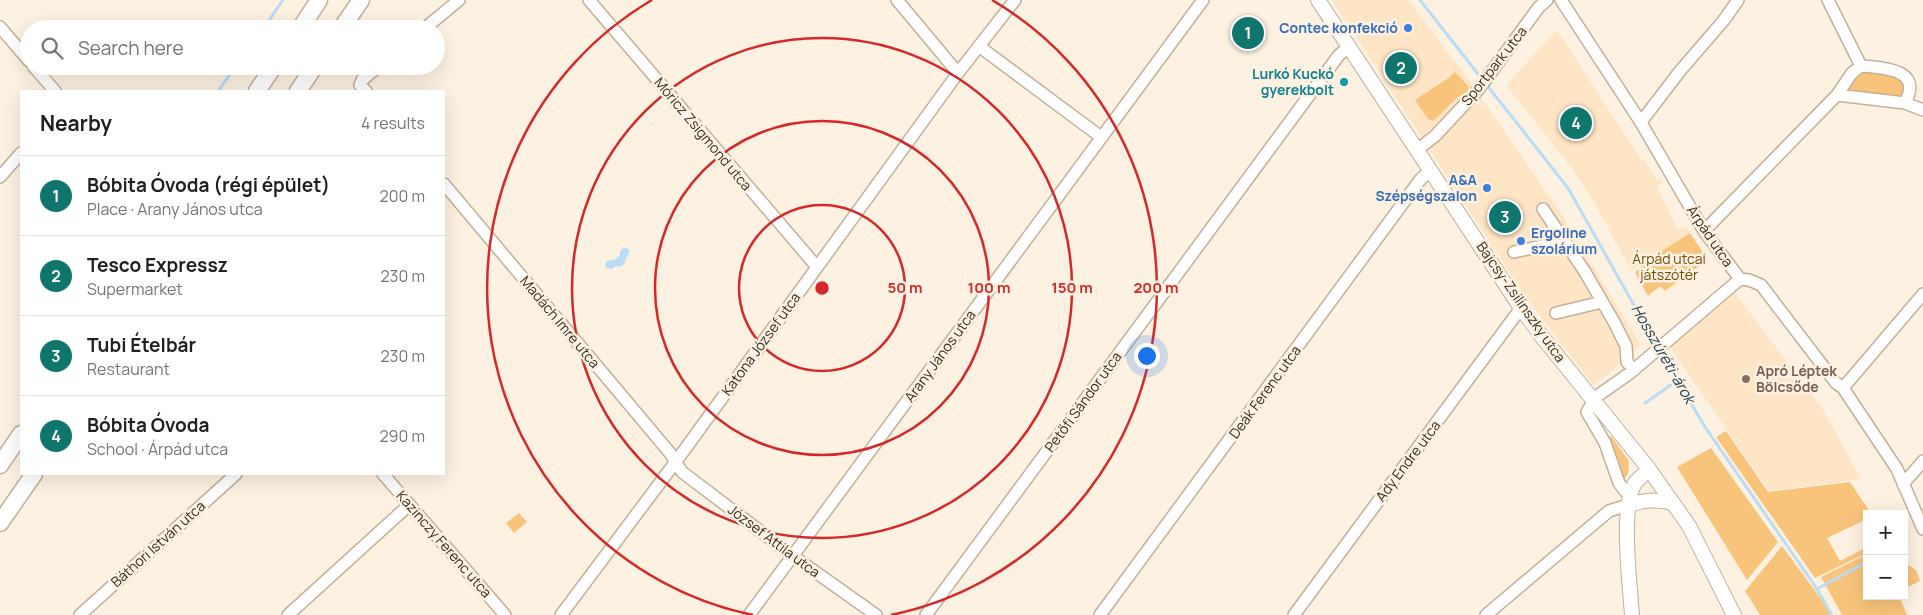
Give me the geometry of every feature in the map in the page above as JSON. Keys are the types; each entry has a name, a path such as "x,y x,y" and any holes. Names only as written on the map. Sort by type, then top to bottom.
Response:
{"highway":[{"path":"306,20 320,0"},
{"path":"347,20 361,0"},
{"path":"258,90 268,75"},
{"path":"299,90 310,75"},
{"path":"0,465 20,435"},
{"path":"0,523 33,475"}],"main road":[{"name":"Bajcsy-Zsilinszky utca","path":"1318,0 1543,338 1649,469 1689,526 1734,615"},
{"path":"1632,615 1627,531 1629,501 1636,482 1649,469"},
{"path":"1629,501 1653,500 1673,503"}],"street":[{"path":"435,20 459,0"},
{"name":"Móricz Zsigmond utca","path":"589,0 817,267"},
{"path":"897,0 958,73"},
{"name":"Katona József utca","path":"561,615 675,462 958,73 1015,0"},
{"name":"Arany János utca","path":"749,615 1203,0"},
{"name":"Sportpark utca","path":"1417,150 1435,136 1478,90 1539,7 1547,0"},
{"name":"Árpád utca","path":"1560,0 1641,122 1704,231 1740,280 1749,280 1761,285 1836,383 1842,388 1897,469 1923,530"},
{"path":"1641,122 1738,0"},
{"path":"1828,0 1861,66"},
{"path":"0,27 20,50"},
{"name":"Petőfi Sándor utca","path":"926,615 1339,55 1349,46"},
{"path":"980,47 1101,137"},
{"path":"1704,231 1837,95 1852,73 1861,66 1881,68 1906,76 1909,86 1908,97 1904,103"},
{"path":"41,75 53,90"},
{"path":"363,88 362,80 368,75"},
{"path":"1837,95 1904,103 1923,110"},
{"path":"0,177 20,154"},
{"name":"Deák Ferenc utca","path":"1100,615 1420,180 1430,170"},
{"name":"Madách Imre utca","path":"445,185 670,453 675,462"},
{"path":"1543,209 1602,302 1626,346 1627,362 1634,370"},
{"path":"1514,252 1564,241"},
{"path":"1486,615 1609,511 1629,501 1619,483 1605,443 1588,412 1593,400 1634,370 1740,280"},
{"path":"1842,388 1923,294"},
{"path":"1556,313 1602,302"},
{"name":"Ady Endre utca","path":"1294,615 1522,308"},
{"path":"1903,484 1923,461"},
{"name":"József Attila utca","path":"675,462 682,472 793,556 876,615"},
{"name":"Báthori István utca","path":"80,615 235,475"},
{"name":"Kazinczy Ferenc utca","path":"383,475 505,615"},
{"path":"288,615 409,505"}],"shaded area":[{"path":"1332,0 1408,0 1469,80 1562,215 1641,345 1594,386 1525,296"},
{"path":"1557,30 1642,161 1644,160 1657,180 1660,179 1663,183 1657,187 1678,230 1686,226 1690,233 1631,270 1594,202 1570,166 1506,85"},
{"name":"Apró Léptek Bölcsőde","path":"1735,293 1824,411 1861,479 1769,491 1670,347"}],"green space":[{"path":"1871,69 1901,77 1905,87 1902,94 1898,97 1847,91 1846,87 1861,71"},
{"path":"1455,72 1469,87 1462,97 1459,96 1433,121 1428,119 1415,100"},
{"name":"Árpád utcai játszótér","path":"1690,233 1708,260 1665,291 1660,286 1648,296 1635,272 1641,268 1640,265"},
{"path":"1726,431 1768,492 1850,482 1868,510 1863,510 1863,521 1827,538 1840,561 1863,549 1863,555 1815,578 1716,437"},
{"path":"1611,436 1629,461 1628,474 1624,479 1609,437"},
{"path":"1711,448 1778,542 1747,580 1677,467"},
{"path":"519,513 527,522 514,533 506,523"},
{"path":"1782,546 1833,615 1760,615 1745,591"},
{"path":"1863,556 1863,600 1901,600 1907,615 1842,615 1821,577"},
{"path":"1908,565 1916,570 1920,581 1908,587"}],"water":[{"path":"624,247 630,250 624,264 612,269 606,268 607,261 614,260 620,255 620,251"}],"waterway":[{"path":"269,20 283,0"},
{"name":"Hosszúréti-árok","path":"1420,0 1482,79"},
{"path":"219,90 230,75"},
{"name":"Hosszúréti-árok","path":"1486,84 1568,188 1657,346"},
{"name":"Hosszúréti-árok","path":"1661,352 1705,427 1817,589 1832,615"},
{"path":"1645,403 1678,380"},
{"path":"1817,589 1863,564"}],"place":[{"name":"Contec konfekció","path":"1408,28"},
{"name":"Bóbita Óvoda (régi épület)","path":"1248,33"},
{"name":"Tesco Expressz","path":"1401,68"},
{"name":"Lurkó Kuckó gyerekbolt","path":"1344,82"},
{"name":"Bóbita Óvoda","path":"1576,123"},
{"name":"A&A Szépségszalon","path":"1487,188"},
{"name":"Tubi Ételbár","path":"1505,217"},
{"name":"Ergoline szolárium","path":"1521,241"},
{"name":"Apró Léptek Bölcsőde","path":"1746,379"}]}
